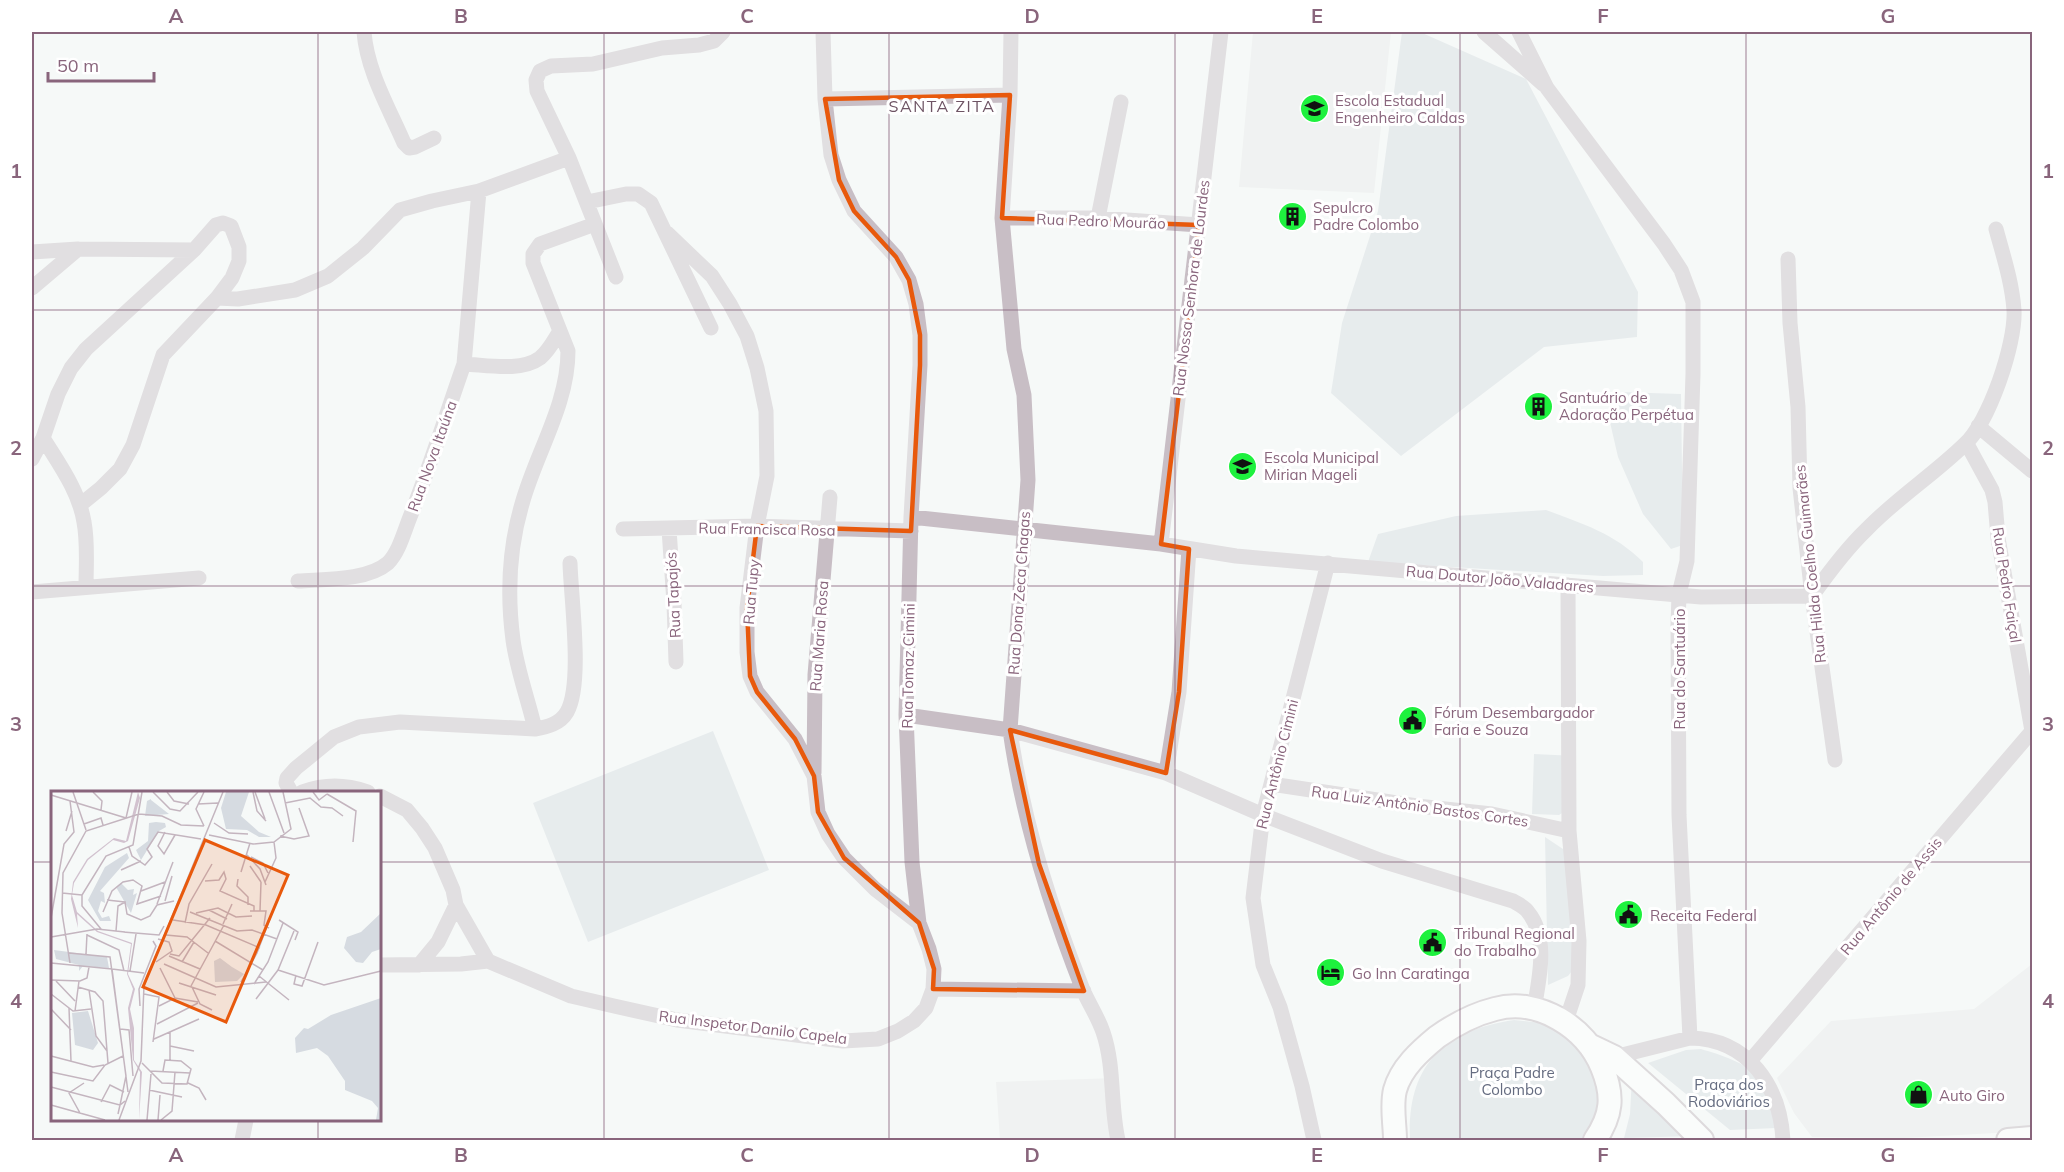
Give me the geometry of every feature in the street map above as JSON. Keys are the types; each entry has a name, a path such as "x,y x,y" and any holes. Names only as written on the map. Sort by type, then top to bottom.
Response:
{"main road":[{"path":"1395,1140 1393,1111 1395,1090 1418,1052 1445,1032 1470,1018 1495,1008 1514,1006 1534,1009 1566,1022 1591,1046 1614,1057 1702,1140"},
{"path":"1591,1046 1605,1076 1610,1098 1609,1117 1595,1140"},
{"path":"2008,1140 2032,1138"}],"street":[{"path":"364,32 378,85 404,143 409,148 415,147 434,138"},
{"path":"616,277 569,158 537,91 536,80 540,71 551,66 593,64 662,48 699,45 714,41 723,32"},
{"name":"Rua Tomaz Cimini","path":"823,32 825,99 831,155 839,180 854,211 896,257 909,280 916,304 920,335 911,524 906,715 912,862 919,923 934,969 933,989"},
{"name":"Rua Dona Zeca Chagas","path":"1011,32 1010,95 1002,218 1014,349 1024,395 1028,480 1010,730 1015,765 1039,864 1084,991 1103,1032 1109,1061 1118,1140"},
{"name":"Rua Nossa Senhora de Lourdes","path":"1161,544 1221,32"},
{"path":"1484,32 1547,88"},
{"path":"1519,32 1547,88"},
{"name":"Rua do Santuário","path":"1547,88 1664,244 1681,270 1693,302 1687,561 1679,594 1679,815 1690,1038"},
{"path":"825,99 1010,95"},
{"path":"1098,218 1121,102"},
{"path":"218,298 238,299 295,290 328,276 363,248 400,210 479,190 569,158"},
{"name":"Rua Nova Itaúna","path":"298,581 361,575 375,571 388,562 399,545 464,364 479,190"},
{"path":"587,202 626,194 638,194 651,203 711,328"},
{"name":"Rua Pedro Mourão","path":"1002,218 1098,218 1199,225"},
{"path":"32,459 43,438 58,394 71,368 86,349 195,250 216,225 223,223 231,226 239,247 239,261 232,278 218,298 163,355 133,445 120,469 80,505"},
{"path":"535,729 513,641 510,592 511,550 522,503 557,409 565,377 568,351 533,263 533,254 540,244 595,224"},
{"path":"1812,596 1842,555 1868,527 1967,444 1978,426 2003,372 2014,312 2009,278 1996,229"},
{"name":"Rua Tupy","path":"667,233 691,254 718,285 730,304 747,336 757,368 766,411 767,476 757,526 747,608 747,652 750,676 757,692 795,739 814,776 818,812 828,834 844,858 875,889 919,923"},
{"path":"32,252 78,249 195,250"},
{"path":"32,288 78,249"},
{"name":"Rua Hilda Coelho Guimarães","path":"1788,259 1790,323 1798,407 1800,488 1834,760"},
{"path":"464,364 518,365 539,359 560,331"},
{"path":"1978,426 2032,471"},
{"path":"43,438 80,505 84,523 86,587"},
{"name":"Rua Pedro Faiçal","path":"1967,444 1992,490 1995,502 1998,538 2032,731"},
{"name":"Rua Maria Rosa","path":"814,776 815,675 830,496"},
{"name":"Rua Francisca Rosa","path":"623,529 757,526 827,530 911,524 1024,531"},
{"name":"Rua Tapajós","path":"669,529 676,662"},
{"name":"Rua Doutor João Valadares","path":"1024,531 1161,544 1236,556 1701,597 1812,596"},
{"path":"1166,773 1179,692 1189,549"},
{"path":"290,791 286,783 287,777 296,768 334,737 359,727 400,722 535,729 549,727 558,722 566,714 574,687 575,646 570,563"},
{"name":"Rua Antônio Cimini","path":"1314,1140 1280,1007 1263,965 1253,898 1263,815 1328,564"},
{"path":"32,592 199,578"},
{"path":"1566,1022 1578,986 1579,941 1569,831 1568,585"},
{"path":"906,715 1010,730 1166,773 1263,815 1382,861 1513,901 1527,910 1536,924 1539,937 1540,954 1534,1009"},
{"name":"Rua Antônio de Assis","path":"1750,1061 2032,731"},
{"name":"Rua Luiz Antônio Bastos Cortes","path":"1271,784 1417,806 1492,814 1569,831"},
{"path":"305,791 337,785 364,791"},
{"path":"381,797 407,810 422,828 435,848 453,890 456,905 488,961"},
{"path":"419,965 438,942 456,905"},
{"name":"Rua Inspetor Danilo Capela","path":"381,965 488,961 571,996 635,1011 688,1022 843,1041 878,1039 898,1031 914,1021 926,1008 933,989"},
{"path":"933,989 1084,991"},
{"path":"1614,1057 1690,1038 1702,1038 1737,1052 1750,1061 1776,1099 1782,1120 1783,1140"},
{"path":"242,1140 246,1121"}],"highlighted area":[{"path":"1010,95 1002,218 1199,225 1161,544 1189,549 1179,692 1166,773 1010,730 1039,864 1084,991 933,989 934,969 919,923 844,858 818,812 814,776 795,739 757,692 750,676 747,608 757,526 911,531 920,365 920,335 909,280 896,257 854,211 839,180 825,99"}],"shaded area":[{"name":"Escola Estadual Engenheiro Caldas","path":"1253,32 1391,32 1374,193 1239,187"},
{"path":"2032,964 2032,1131 1904,1138 1812,1137 1794,1113 1777,1078 1831,1021 1974,1009"},
{"path":"1116,1078 1118,1140 1000,1140 996,1082"}],"green space":[{"path":"1402,32 1420,32 1526,79 1638,292 1637,337 1544,347 1401,456 1331,393 1342,323 1378,211"},
{"path":"1620,392 1681,394 1683,545 1671,549 1643,514 1618,457 1609,418"},
{"path":"1546,510 1598,530 1621,544 1643,562 1643,575 1603,576 1368,562 1378,534 1456,516"},
{"path":"713,731 769,870 588,942 533,803"},
{"path":"1534,754 1576,756 1575,805 1559,815 1532,814"},
{"path":"1545,837 1572,855 1576,966 1568,976 1548,985"},
{"name":"Praça Padre Colombo","path":"1514,1020 1542,1023 1558,1028 1609,1071 1600,1140 1410,1140 1415,1092 1423,1072 1434,1056 1449,1043 1467,1033 1489,1025"},
{"name":"Praça dos Rodoviários","path":"1701,1049 1733,1060 1754,1073 1764,1089 1777,1128 1730,1130 1648,1063 1686,1050"},
{"name":"Praça dos Rodoviários","path":"1632,1076 1697,1136 1624,1138 1630,1114"}],"place":[{"name":"Escola Estadual Engenheiro Caldas","path":"1314,109"},
{"name":"Sepulcro Padre Colombo","path":"1292,216"},
{"name":"Santuário de Adoração Perpétua","path":"1538,406"},
{"name":"Escola Municipal Mirian Mageli","path":"1243,466"},
{"name":"Fórum Desembargador Faria e Souza","path":"1413,721"},
{"name":"Receita Federal","path":"1629,915"},
{"name":"Tribunal Regional do Trabalho","path":"1433,942"},
{"name":"Go Inn Caratinga","path":"1331,973"},
{"name":"Auto Giro","path":"1918,1095"}],"district":[{"name":"SANTA ZITA","path":"942,106"}]}
